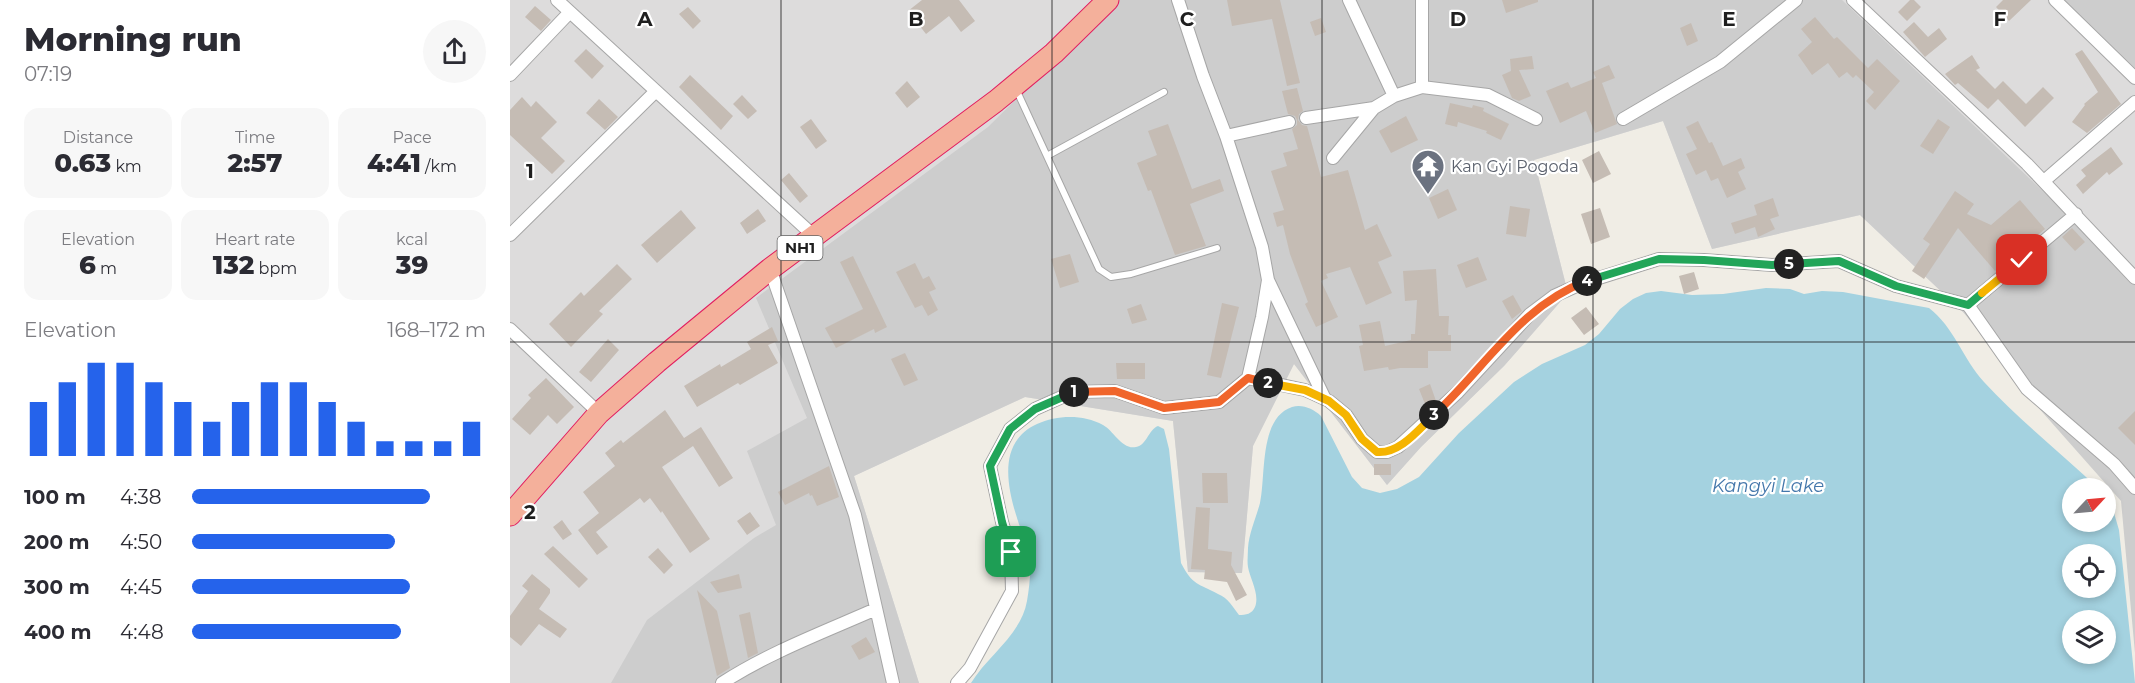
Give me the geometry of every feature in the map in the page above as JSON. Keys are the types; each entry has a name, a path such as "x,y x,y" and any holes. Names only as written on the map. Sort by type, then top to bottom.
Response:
{"highway":[{"name":"NH1","path":"510,515 599,413 657,362 770,269 1015,86 1054,53 1108,0"}],"street":[{"path":"557,0 815,237"},
{"path":"1178,0 1262,247 1268,280 1325,399"},
{"path":"1350,0 1394,96"},
{"path":"1422,0 1422,87"},
{"path":"1623,119 1720,62 1796,0"},
{"path":"1853,0 2044,182 2135,278"},
{"path":"2055,0 2135,78"},
{"path":"510,75 570,12"},
{"path":"1333,158 1374,108 1394,96 1422,87 1488,95 1536,119"},
{"path":"510,235 656,91"},
{"path":"2044,182 2135,102"},
{"path":"1306,118 1374,108"},
{"path":"1226,136 1289,122"},
{"path":"1968,305 2076,214"},
{"path":"1248,378 1305,390 1325,399 1346,415 1362,439 1377,452 1388,452 1398,447 1458,392 1530,314 1554,296 1612,273 1659,259 1772,265 1839,261 1896,286 1968,305 2027,389 2114,464 2135,488"},
{"path":"770,269 855,515 893,683"},
{"path":"957,683 970,668 1012,591 1011,552 990,466 1010,429 1035,409 1073,392 1115,391 1164,408 1219,402 1248,378 1268,280"},
{"path":"510,329 599,413"},
{"path":"722,683 798,643 876,609"}],"lane":[{"path":"1015,86 1099,268 1111,276 1131,274 1217,248"},
{"path":"1047,156 1164,92"}],"shaded area":[{"path":"510,0 2135,0 2135,493 1964,313 1860,215 1712,249 1663,121 1534,160 1568,293 1504,366 1421,447 1387,485 1294,364 1253,446 1242,573 1188,572 1173,421 1025,397 854,476 919,683 510,683"},
{"path":"1116,0 1842,0 2135,279 2135,653 2121,501 2116,495 2116,478 2101,478 2036,405 1964,313 1860,215 1712,249 1663,121 1534,160 1568,293 1504,366 1421,447 1387,485 1294,364 1253,446 1242,573 1188,572 1173,421 1025,397 854,476 919,683 611,683 647,620 754,538 776,525 747,451 807,418 756,298 988,127"},
{"path":"2063,0 2135,0 2135,71"}],"water":[{"name":"Kangyi Lake","path":"1766,288 1790,289 1804,294 1822,291 1843,292 1929,308 1945,324 1984,382 2087,478 2062,478 2062,532 2116,532 2116,520 2135,683 971,683 1011,635 1024,613 1030,574 1029,553 1014,508 1008,467 1016,442 1024,432 1037,424 1061,417 1079,417 1103,425 1122,443 1131,447 1140,446 1158,426 1164,429 1169,449 1181,563 1196,583 1225,598 1239,615 1246,614 1254,609 1256,602 1256,592 1248,567 1249,542 1260,503 1269,435 1281,413 1296,406 1315,411 1321,416 1352,477 1362,488 1380,493 1397,489 1419,477 1459,433 1514,382 1542,364 1585,345 1633,299 1646,293 1661,291 1692,295 1723,294"}],"building":[{"path":"922,0 959,0 975,21 961,32 949,16 926,34 908,11"},
{"path":"1227,0 1280,0 1300,83 1287,86 1272,19 1232,26"},
{"path":"1502,0 1538,0 1538,2 1506,13"},
{"path":"1910,0 1914,0 1921,7 1907,21 1898,12"},
{"path":"2003,0 2031,0 2009,21 1996,7"},
{"path":"535,6 551,20 541,31 525,17"},
{"path":"688,7 701,21 693,29 679,14"},
{"path":"1815,17 1834,39 1837,37 1868,68 1877,59 1900,81 1875,110 1866,101 1874,92 1856,75 1853,78 1847,72 1839,78 1828,63 1812,75 1798,55 1812,42 1801,29"},
{"path":"1321,18 1326,32 1315,36 1310,22"},
{"path":"1914,22 1928,37 1939,28 1947,39 1925,57 1903,32"},
{"path":"1691,23 1698,41 1687,46 1680,28"},
{"path":"586,49 604,66 592,79 574,61"},
{"path":"2082,50 2121,104 2087,133 2072,122 2084,104 2098,92 2075,54"},
{"path":"1972,55 1980,68 1976,70 1995,89 2003,81 2026,104 2043,87 2054,98 2025,127 1998,99 1988,109 1958,83 1955,85 1945,74"},
{"path":"1532,56 1534,69 1519,70 1531,96 1519,101 1512,98 1502,75 1511,71 1510,59"},
{"path":"1609,65 1615,78 1602,83 1617,124 1595,133 1586,111 1560,123 1546,91 1568,82 1571,88 1596,78 1593,72"},
{"path":"690,75 733,116 721,130 679,87"},
{"path":"907,81 920,97 907,108 895,93"},
{"path":"1297,88 1303,111 1299,114 1298,120 1302,125 1307,126 1321,177 1348,170 1365,230 1377,224 1392,256 1378,262 1392,293 1366,305 1350,267 1326,274 1328,278 1321,281 1338,317 1316,327 1305,304 1308,302 1290,254 1283,225 1277,227 1273,213 1284,210 1271,171 1287,166 1283,153 1298,149 1292,129 1297,125 1297,120 1295,116 1288,114 1282,91"},
{"path":"742,95 757,111 748,119 733,104"},
{"path":"522,97 531,107 536,101 557,122 541,138 565,161 552,174 510,135 510,110"},
{"path":"599,99 618,117 605,130 586,113"},
{"path":"1450,103 1484,108 1483,111 1509,124 1501,140 1486,133 1487,131 1458,122 1457,127 1445,124"},
{"path":"1406,116 1418,140 1391,153 1379,131"},
{"path":"811,119 827,141 816,149 800,127"},
{"path":"1938,119 1950,127 1933,154 1920,146"},
{"path":"1698,121 1709,143 1712,142 1723,166 1741,158 1745,168 1738,172 1746,189 1727,198 1718,178 1711,181 1706,170 1696,175 1686,154 1697,149 1686,127"},
{"path":"1168,124 1192,189 1220,179 1224,191 1190,204 1206,246 1175,255 1151,190 1148,191 1137,163 1157,155 1148,131"},
{"path":"2111,147 2123,164 2109,175 2107,172 2083,194 2076,185 2086,176 2081,170"},
{"path":"1599,151 1611,174 1593,183 1582,160"},
{"path":"789,173 808,196 800,203 781,180"},
{"path":"1448,189 1457,210 1438,219 1429,198"},
{"path":"1955,191 1974,204 1967,214 1991,225 2020,200 2045,229 1995,271 1958,228 1924,279 1912,271 1930,244 1923,239"},
{"path":"1773,198 1779,216 1770,219 1775,229 1758,237 1755,227 1735,234 1731,223 1757,215 1754,205"},
{"path":"1510,206 1530,209 1526,237 1506,234"},
{"path":"1600,208 1610,237 1591,244 1581,214"},
{"path":"758,209 766,221 747,234 740,223"},
{"path":"681,210 696,228 657,263 641,245"},
{"path":"2072,228 2085,242 2075,251 2062,237"},
{"path":"1070,254 1079,282 1060,288 1051,259"},
{"path":"853,256 887,327 875,333 874,329 836,348 825,328 863,309 840,262"},
{"path":"1478,257 1487,280 1466,288 1457,265"},
{"path":"915,263 923,279 929,276 936,289 929,292 938,310 928,316 922,305 915,308 896,272"},
{"path":"617,264 632,279 599,311 603,314 571,347 549,324 581,292 584,296"},
{"path":"1436,269 1439,316 1449,316 1448,335 1451,335 1451,351 1428,351 1428,368 1389,370 1388,367 1364,371 1359,346 1363,345 1359,325 1380,321 1385,346 1411,340 1411,334 1415,334 1417,300 1405,301 1403,271"},
{"path":"1694,272 1699,289 1684,294 1679,276"},
{"path":"1513,295 1522,311 1512,319 1502,301"},
{"path":"1222,303 1239,307 1221,378 1207,375"},
{"path":"1141,304 1147,320 1132,324 1127,309"},
{"path":"1586,307 1599,324 1584,335 1571,318"},
{"path":"772,327 778,341 768,345 778,363 697,407 684,386 720,364 721,367 751,349 747,342"},
{"path":"608,339 619,350 591,382 579,372"},
{"path":"905,353 918,380 904,386 891,359"},
{"path":"1116,363 1145,363 1145,379 1117,379"},
{"path":"546,378 574,407 557,424 548,415 530,435 512,419 531,398 528,395"},
{"path":"1430,384 1436,401 1427,409 1419,389"},
{"path":"665,410 684,438 701,427 733,478 719,487 693,446 662,467 710,539 690,553 662,511 661,513 650,498 644,503 640,498 596,532 608,547 597,555 578,530 599,513 583,492 615,466 605,453 621,440 623,443"},
{"path":"2135,411 2135,445 2118,428"},
{"path":"1374,464 1391,464 1391,475 1374,475"},
{"path":"829,466 839,497 817,506 809,493 785,505 778,492"},
{"path":"1202,473 1227,473 1228,503 1203,503"},
{"path":"1196,507 1210,508 1208,549 1232,552 1231,565 1247,595 1236,601 1227,582 1204,579 1205,570 1191,569"},
{"path":"750,512 760,526 747,535 737,521"},
{"path":"562,520 572,534 563,540 553,527"},
{"path":"553,546 588,579 579,588 544,554"},
{"path":"658,548 673,565 664,574 648,557"},
{"path":"532,574 550,589 550,593 539,609 567,629 560,638 539,624 521,646 510,637 510,616 528,591 522,586"},
{"path":"739,574 742,588 718,593 710,582"},
{"path":"697,590 717,611 730,668 717,676"},
{"path":"750,612 758,653 748,658 739,615"},
{"path":"866,637 875,652 859,660 851,646"}],"place":[{"name":"Kan Gyi Pogoda","path":"1428,195"}],"route":[{"path":"1011,552 990,466 1010,429 1035,409 1073,392 1115,391 1164,408 1219,402 1248,378 1305,390 1329,401 1346,415 1362,439 1377,452 1382,453 1398,447 1458,392 1530,314 1554,296 1621,270 1659,259 1772,265 1839,261 1896,286 1968,305 2022,260"}]}
